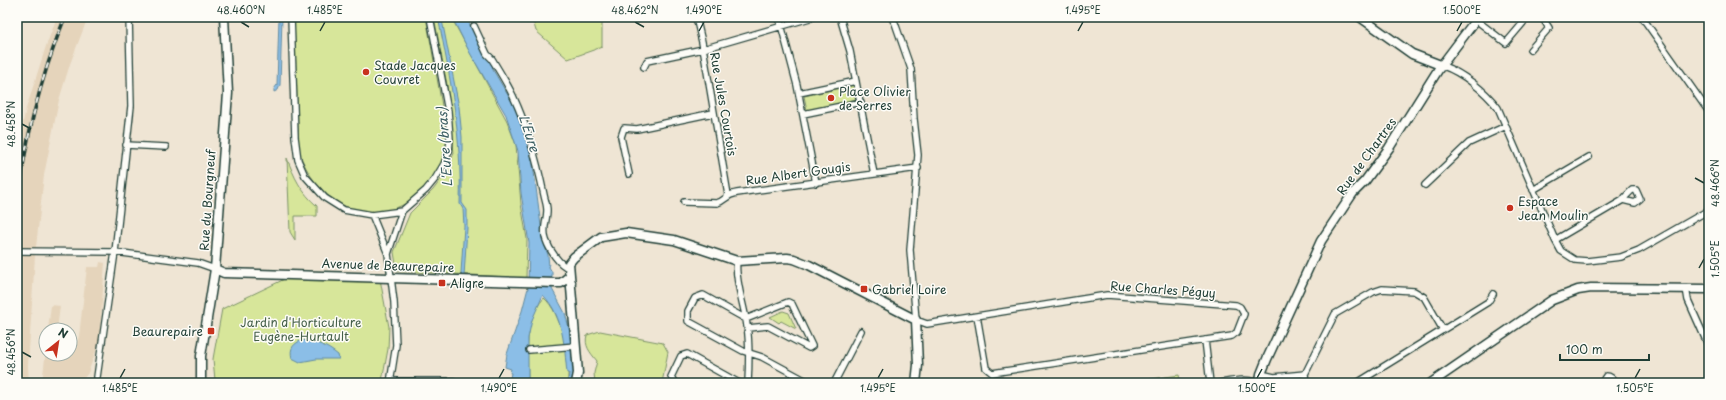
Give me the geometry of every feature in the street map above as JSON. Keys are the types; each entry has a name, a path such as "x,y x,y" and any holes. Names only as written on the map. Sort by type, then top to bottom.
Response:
{"street":[{"path":"97,377 115,252 131,106 129,17"},
{"name":"Rue du Bourgneuf","path":"201,383 203,340 215,269 228,93 224,17"},
{"path":"291,17 296,150 298,160 305,176 325,198 344,210 372,215 402,211"},
{"path":"388,254 402,211 436,179 449,151 450,139 448,111 430,17"},
{"name":"Rue Jules Courtois","path":"696,17 703,49 728,195"},
{"path":"779,17 799,93 816,183"},
{"path":"644,67 647,61 703,49 813,17"},
{"path":"840,17 861,102 874,174"},
{"path":"892,17 911,69 918,155 910,250 918,364 916,383"},
{"path":"1360,17 1412,54 1451,68 1491,99 1498,108 1555,240 1561,251 1575,260 1587,261 1622,257 1639,250 1709,210"},
{"path":"1477,18 1506,43 1528,17"},
{"path":"1530,50 1549,28 1542,17"},
{"path":"1642,17 1709,112"},
{"name":"Rue de Chartres","path":"1260,383 1261,374 1303,277 1321,241 1349,199 1365,181 1389,148 1443,66 1477,18"},
{"path":"474,26 487,54 492,59 521,114 534,149 547,210 544,230 548,246 562,265 569,268"},
{"path":"799,93 856,81"},
{"path":"803,114 861,102"},
{"path":"629,174 621,138 624,128 637,129 713,113"},
{"path":"1426,186 1469,143 1506,126"},
{"path":"126,145 166,147"},
{"path":"1533,190 1589,156"},
{"name":"Rue Albert Gougis","path":"684,202 716,203 721,202 728,195 918,168"},
{"path":"1555,240 1623,200"},
{"path":"372,215 388,254 394,302 396,346 390,382 453,381"},
{"path":"576,383 578,373 572,300 565,282 569,263 574,256 601,237 618,234 674,240 737,261 794,259 916,320"},
{"path":"17,251 115,252 198,263 215,269"},
{"path":"737,261 737,271 748,328 748,383"},
{"name":"Avenue de Beaurepaire","path":"215,269 224,273 565,282"},
{"path":"1431,383 1552,300 1567,293 1591,288 1709,289"},
{"path":"1686,288 1688,300 1709,347"},
{"path":"1306,383 1305,374 1335,314 1373,292 1382,290 1414,291 1424,297 1443,330"},
{"path":"1357,383 1488,302 1493,294"},
{"path":"746,319 703,295 695,298 688,311 688,320 749,353 762,357 810,383"},
{"name":"Rue Charles Péguy","path":"916,320 927,324 1107,295 1236,305 1240,307 1244,314 1235,335 992,373 986,368 977,316"},
{"path":"746,319 788,302 792,304 812,346 809,348 768,326 748,328"},
{"path":"834,383 861,331"},
{"path":"1205,340 1210,383"},
{"path":"529,350 576,346"},
{"path":"674,383 671,377 681,356 687,354 739,383"},
{"path":"1261,374 1274,377 1305,374"},
{"path":"1604,383 1606,376 1609,376 1614,379 1615,383"},
{"path":"1220,383 1253,380 1260,383"}],"shaded area":[{"path":"57,17 88,17 70,64 59,100 44,175 36,247 17,247 18,144 26,109"},
{"path":"17,255 35,255 28,366 29,383 17,383"},
{"path":"100,262 105,263 99,342 88,373 80,383 42,383 45,362 78,362 78,339 87,267 99,267"},
{"path":"51,305 60,306 58,322 49,322"}],"green space":[{"name":"Stade Jacques Couvret","path":"294,17 426,17 448,139 438,169 422,191 402,205 379,212 356,210 333,200 314,180 299,152"},
{"path":"434,17 451,17 507,121 516,145 521,204 527,239 526,278 397,271 394,252 410,213 433,190 445,174 454,153 447,85"},
{"path":"532,17 603,17 602,47 568,59 536,31"},
{"path":"855,85 857,100 807,110 804,96"},
{"path":"287,158 292,172 299,184 311,201 317,206 317,216 295,216 295,240 290,232"},
{"name":"Jardin d'Horticulture Eugène-Hurtault","path":"289,277 380,279 389,327 388,349 382,381 215,380 213,359 222,309"},
{"path":"544,298 555,314 564,338 568,363 567,383 528,383 528,339 530,328 537,307"},
{"path":"783,311 789,313 796,329 781,321 779,323 770,317"},
{"path":"600,331 663,343 668,352 662,383 595,383 594,373 597,361 588,349 586,339 587,335"},
{"path":"1179,375 1181,383 1124,383"}],"water":[{"path":"279,17 282,17 280,85 278,90 274,92 277,85"},
{"path":"438,17 441,17 442,20 459,107 462,137 462,203 467,210 464,276 462,276 461,273 464,226 463,209 460,204 459,156 455,110"},
{"path":"452,17 466,17 485,55 493,66 493,70 512,102 524,129 532,157 543,241 548,255 549,267 552,272 552,289 565,313 572,339 570,349 573,352 576,365 573,383 568,383 569,373 567,373 564,342 559,322 550,304 543,295 532,320 528,338 528,383 519,383 517,381 515,383 509,383 511,369 505,367 507,354 522,311 528,288 529,243 521,193 518,151 506,115 470,53"},
{"path":"303,340 317,343 330,349 338,355 339,359 316,359 300,362 292,358 291,351 293,346"}],"railway":[{"path":"17,210 24,160 34,112 48,64 65,17"}],"place":[{"name":"Stade Jacques Couvret","path":"366,72"},
{"name":"Place Olivier de Serres","path":"831,98"},
{"name":"Espace Jean Moulin","path":"1510,208"},
{"name":"Aligre","path":"442,283"},
{"name":"Gabriel Loire","path":"864,289"},
{"name":"Beaurepaire","path":"211,331"}],"water label":[{"name":"L'Eure","path":"530,133"},
{"name":"L'Eure (bras)","path":"444,147"}]}
